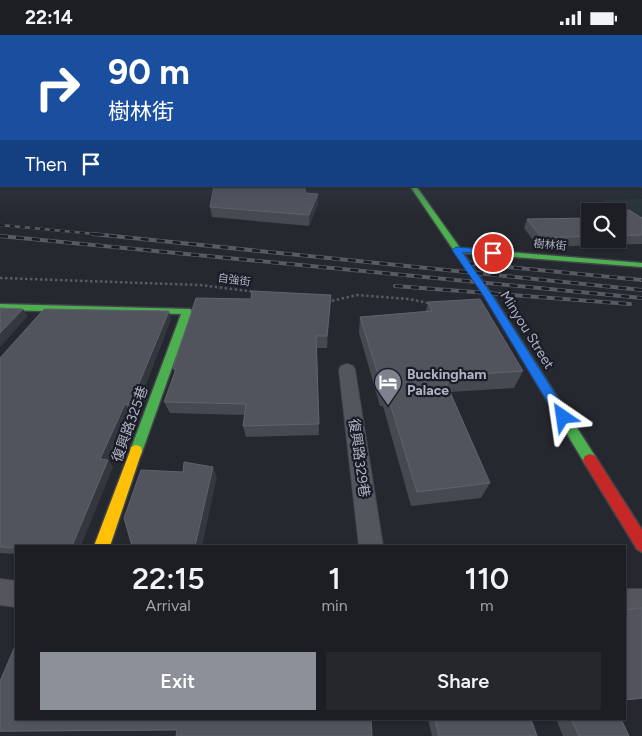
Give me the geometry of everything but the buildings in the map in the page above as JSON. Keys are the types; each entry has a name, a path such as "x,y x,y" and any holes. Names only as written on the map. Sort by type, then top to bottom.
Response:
{"street":[{"name":"Minyou Street","path":"414,187 488,295 642,544"},
{"name":"樹林街","path":"456,250 642,265"},
{"path":"0,307 45,309"},
{"path":"32,323 45,309"},
{"name":"復興路325巷","path":"45,309 186,311 102,545"},
{"name":"復興路329巷","path":"347,370 371,545"},
{"path":"0,593 15,594"},
{"path":"626,602 642,602"}],"path":[{"name":"自強街","path":"0,278 200,285 259,293"},
{"path":"318,300 328,302 357,295 409,299 439,305"}],"shaded area":[{"path":"642,199 642,230 626,217 626,203 608,203 604,200"}],"railway":[{"path":"0,225 106,235"},
{"path":"93,234 642,290"},
{"path":"0,236 642,298"},
{"path":"466,263 642,280"},
{"path":"395,286 630,304"}],"traffic: fast":[{"path":"414,187 488,295 590,460"},
{"path":"456,250 642,265"},
{"path":"0,307 187,311 136,451"}],"traffic: slow":[{"path":"102,545 136,451"}],"traffic: jam":[{"path":"590,460 642,544"}],"place":[{"name":"Buckingham Palace","path":"388,406"}],"route":[{"path":"493,253 456,250 488,295 563,417"}]}
